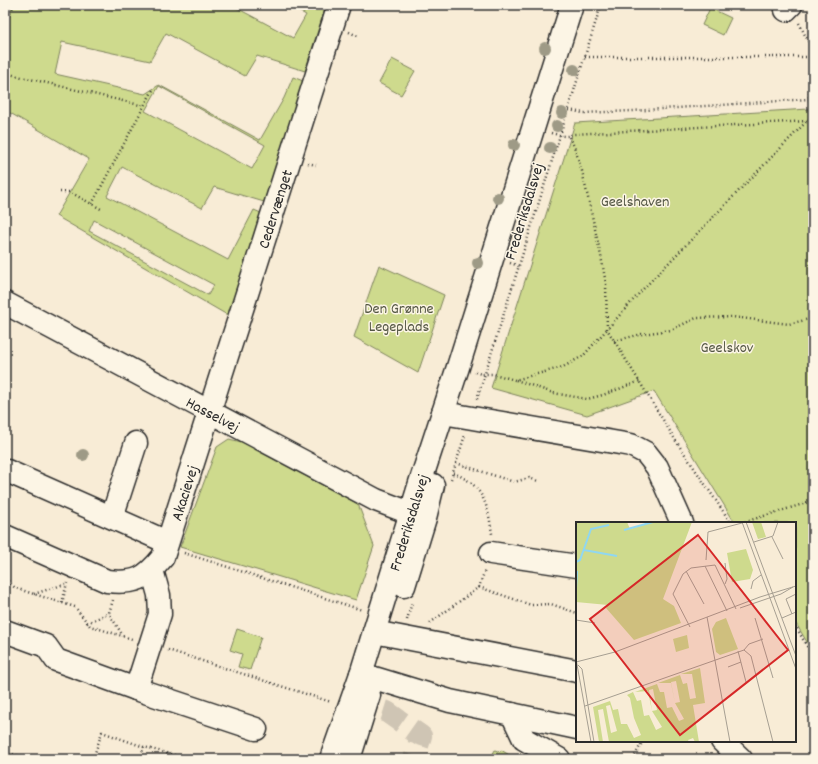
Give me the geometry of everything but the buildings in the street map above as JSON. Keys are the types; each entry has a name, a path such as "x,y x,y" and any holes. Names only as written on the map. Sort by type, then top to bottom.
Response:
{"street":[{"name":"Cedervænget","path":"209,412 339,5"},
{"name":"Frederiksdalsvej","path":"331,759 368,676 393,636 418,516 455,415 572,5"},
{"name":"Frederiksdalsvej","path":"455,415 476,372 487,322 513,264 554,134 558,99 566,63 584,5"},
{"name":"Hasselvej","path":"5,302 376,500 418,516"},
{"name":"Akacievej","path":"5,536 107,581 124,583 138,579 152,570 163,557 209,412"},
{"path":"455,415 631,446 646,453 657,467 682,522"},
{"path":"112,517 136,443"},
{"path":"7,471 112,517 167,545"},
{"path":"491,553 576,566"},
{"path":"136,689 160,614 159,595 152,570"},
{"path":"5,631 46,646 56,660 136,689 256,729"},
{"path":"393,636 576,671"},
{"name":"Frederiksdalsvej","path":"349,759 368,676"},
{"path":"368,676 450,701 576,728"},
{"path":"512,714 524,739 560,759"},
{"path":"723,742 741,759"}],"path":[{"path":"5,23 14,5"},
{"path":"449,485 456,463 455,415 476,372 513,264 554,134 569,110 601,5"},
{"path":"788,7 810,45 809,99 813,111"},
{"path":"585,57 810,57"},
{"path":"5,73 144,106"},
{"path":"92,204 153,90"},
{"path":"569,110 583,113 632,111 809,99"},
{"path":"516,380 555,369 583,356 644,288 807,121 813,117"},
{"path":"554,134 569,137 574,134 807,121"},
{"path":"569,137 574,146 582,171 601,256 606,284 607,329 676,441 730,522"},
{"path":"60,192 70,192 101,209"},
{"path":"614,341 642,334 671,330 696,318 733,318 789,324 813,318"},
{"path":"476,372 494,374 553,393 587,399 603,395 640,381"},
{"path":"456,463 514,482 529,478 538,481"},
{"path":"393,636 479,587 491,553 493,537 489,516 485,501 476,487 465,477 453,473"},
{"path":"744,522 813,501"},
{"path":"167,545 362,610"},
{"path":"87,623 109,613 119,582"},
{"path":"34,594 68,583"},
{"path":"479,587 531,606 550,604 576,613"},
{"path":"393,636 413,601"},
{"path":"109,613 123,636"},
{"path":"796,627 813,657"},
{"path":"93,759 102,732 144,747 185,758 214,759"},
{"path":"633,759 642,742"},
{"path":"140,759 144,747"},
{"path":"5,752 29,759"}],"green space":[{"path":"5,5 231,5 293,38 306,15 288,5 303,11 307,5 326,5 305,71 257,56 245,76 166,33 150,61 62,42 55,74 145,94 159,85 260,140 284,98 293,77 303,81 264,202 214,187 202,208 122,167 107,196 228,260 254,210 261,213 229,316 56,216 89,159 5,110","holes":["159,86 265,145 252,169 145,111","94,220 214,285 208,295 89,231"]},
{"path":"710,8 731,18 723,35 702,25"},
{"path":"392,59 415,71 401,95 379,83"},
{"path":"809,109 813,117 813,652 796,624 796,522 734,522 654,391 587,415 491,388 575,123"},
{"name":"Den Grønne Legeplads","path":"379,265 444,295 418,373 354,337"},
{"path":"229,439 242,442 358,504 374,546 356,600 180,547 217,447"},
{"path":"237,629 261,637 250,670 238,667 242,654 230,650"},
{"path":"495,750 500,752 501,750 516,759 490,759"}],"tunnel":[{"path":"352,701 387,712 421,736 414,759"}],"park label":[{"name":"Geelshaven","path":"635,200"},
{"name":"Geelskov","path":"727,346"}]}
